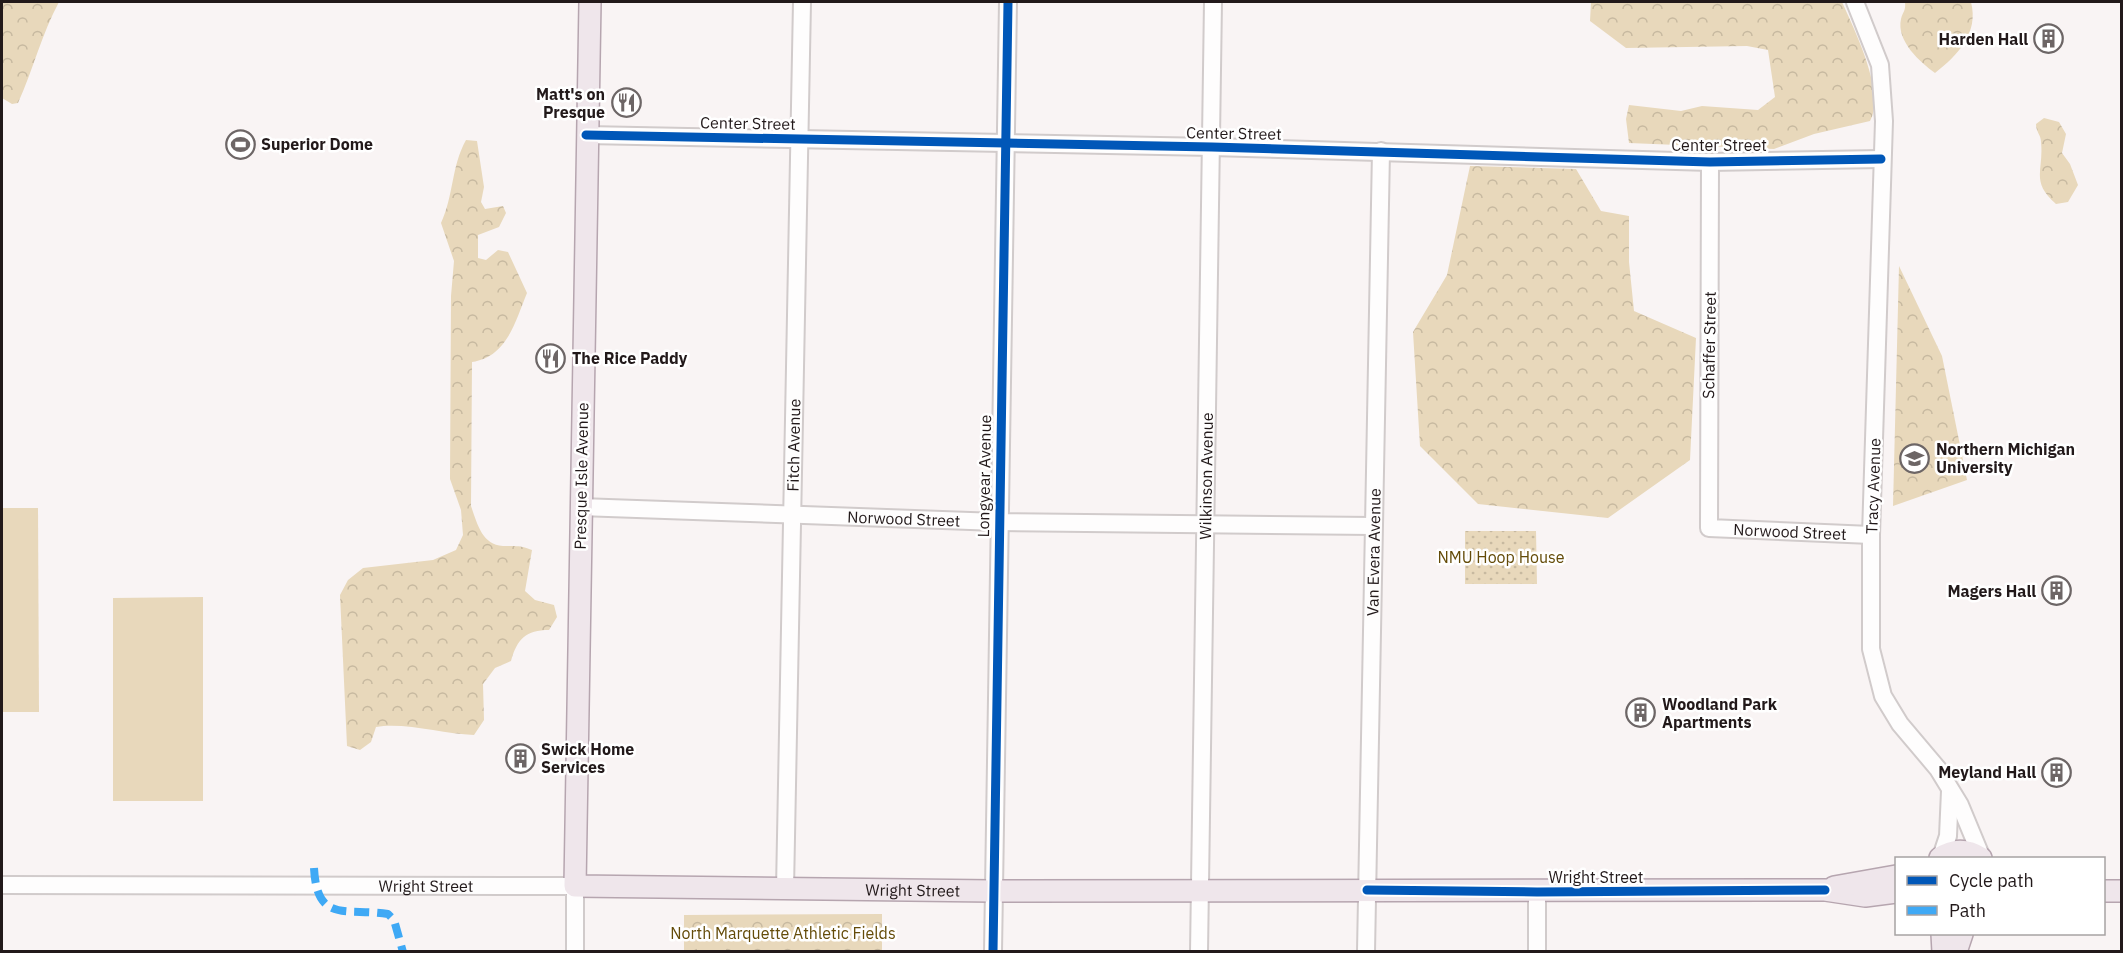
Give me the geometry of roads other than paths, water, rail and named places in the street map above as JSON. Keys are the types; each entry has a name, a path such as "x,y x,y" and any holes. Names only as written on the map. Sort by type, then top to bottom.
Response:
{"main road":[{"name":"Presque Isle Avenue","path":"575,886 590,2"},
{"path":"1942,857 1950,852 1961,851 1979,857"},
{"name":"Wright Street","path":"1825,890 1895,876"},
{"name":"Wright Street","path":"575,886 992,891 1825,890 1865,896 1895,892"},
{"path":"2105,891 2121,891"},
{"path":"1942,935 1943,951"},
{"path":"1956,951 1961,935"}],"street":[{"name":"Fitch Avenue","path":"785,889 802,2"},
{"name":"Longyear Avenue","path":"993,951 992,891 1008,2"},
{"name":"Wilkinson Avenue","path":"1200,951 1199,889 1213,2"},
{"name":"Tracy Avenue","path":"1855,2 1880,65 1884,121 1881,159 1875,483 1871,535 1870,628 1877,680 1891,710 1938,769 1960,805 1982,857"},
{"name":"Center Street","path":"586,135 1381,151 1710,162 1881,159"},
{"name":"Van Evera Avenue","path":"1366,951 1381,151"},
{"name":"Schaffer Street","path":"1708,528 1710,162"},
{"name":"Norwood Street","path":"580,507 998,522 1373,526"},
{"name":"Norwood Street","path":"1708,528 1871,535"},
{"path":"1940,857 1948,836 1950,791"},
{"name":"Wright Street","path":"2,885 575,886"},
{"name":"Presque Isle Avenue","path":"575,886 575,951"},
{"path":"1537,892 1537,951"}],"place":[{"name":"Harden Hall","path":"2049,39"},
{"name":"Matt's on Presque","path":"626,103"},
{"name":"Superior Dome","path":"240,144"},
{"name":"The Rice Paddy","path":"551,358"},
{"name":"Northern Michigan University","path":"1915,458"},
{"name":"Magers Hall","path":"2057,591"},
{"name":"Woodland Park Apartments","path":"1641,713"},
{"name":"Swick Home Services","path":"520,758"},
{"name":"Meyland Hall","path":"2057,772"}],"park label":[{"name":"NMU Hoop House","path":"1501,557"},
{"name":"North Marquette Athletic Fields","path":"783,933"}]}
